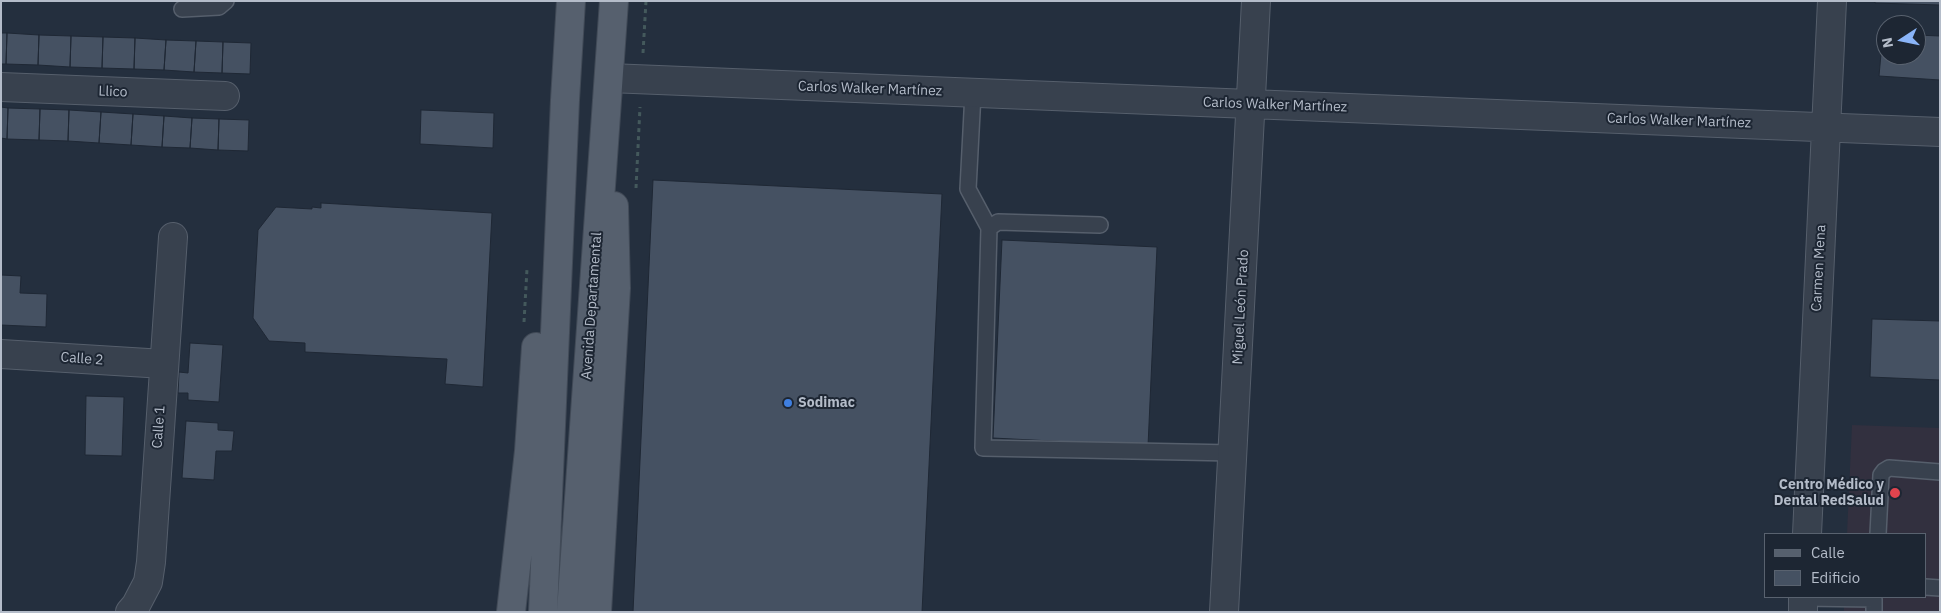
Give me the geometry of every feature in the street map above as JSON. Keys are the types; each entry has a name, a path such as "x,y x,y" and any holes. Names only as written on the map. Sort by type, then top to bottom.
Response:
{"main road":[{"path":"543,612 571,1"},
{"name":"Avenida Departamental","path":"572,612 614,1"},
{"path":"511,612 529,451 543,251 552,175 565,100"},
{"path":"597,612 616,260 614,200 605,125"}],"street":[{"name":"Miguel León Prado","path":"1224,612 1256,1"},
{"name":"Carmen Mena","path":"1806,533 1832,1"},
{"name":"Carlos Walker Martínez","path":"609,78 1940,132"},
{"name":"Llico","path":"1,87 225,96"},
{"name":"Calle 1","path":"130,612 136,605 148,582 173,236"},
{"name":"Calle 2","path":"1,354 164,364"}],"lane":[{"path":"182,9 219,7 226,1"},
{"path":"973,93 968,189 990,228 983,448 1233,453"},
{"path":"990,228 998,222 1100,225"},
{"path":"1878,533 1882,475 1884,471 1889,468 1940,472"},
{"path":"1926,588 1940,588"},
{"path":"1803,602 1875,601"}],"path":[{"path":"524,324 528,265"}],"shaded area":[{"name":"Centro Médico y Dental RedSalud","path":"1852,425 1940,428 1940,612 1844,612 1844,598 1926,598 1926,533 1847,533"}],"building":[{"path":"1875,1 1940,1 1940,5 1875,3"},
{"path":"1,33 7,33 6,64 1,64"},
{"path":"7,33 39,35 38,65 6,64"},
{"path":"39,35 71,36 70,67 38,65"},
{"path":"1926,35 1940,36 1940,80 1879,76 1880,65 1926,65"},
{"path":"71,36 103,37 102,68 70,67"},
{"path":"103,37 135,38 134,69 102,68"},
{"path":"135,38 166,40 164,70 134,69"},
{"path":"166,40 196,41 194,72 164,70"},
{"path":"196,41 223,42 222,73 194,72"},
{"path":"223,42 251,43 250,74 222,73"},
{"path":"1,107 8,108 7,139 1,138"},
{"path":"8,108 40,109 39,140 7,139"},
{"path":"40,109 69,110 68,141 39,140"},
{"path":"69,110 101,112 99,143 68,141"},
{"path":"421,110 494,113 493,148 420,144"},
{"path":"101,112 133,114 131,145 99,143"},
{"path":"133,114 164,116 162,147 131,145"},
{"path":"164,116 192,118 190,148 162,147"},
{"path":"192,118 219,119 218,150 190,148"},
{"path":"219,119 249,120 248,151 218,150"},
{"name":"Sodimac","path":"653,180 942,194 922,612 633,612"},
{"path":"321,203 492,213 483,387 445,384 447,359 305,352 305,343 269,341 253,318 258,230 276,207 312,209 312,207 321,208"},
{"path":"1002,240 1157,247 1148,446 993,438"},
{"path":"1,275 21,276 20,293 47,294 46,327 1,325"},
{"path":"1872,319 1940,321 1940,380 1870,377"},
{"path":"190,343 223,345 219,402 188,400 188,393 178,393 179,372 188,373"},
{"path":"86,396 124,397 122,456 85,455"},
{"path":"186,421 218,423 218,430 234,431 232,451 216,451 214,480 182,478"}],"place":[{"name":"Sodimac","path":"788,403"},
{"name":"Centro Médico y Dental RedSalud","path":"1895,493"}]}
